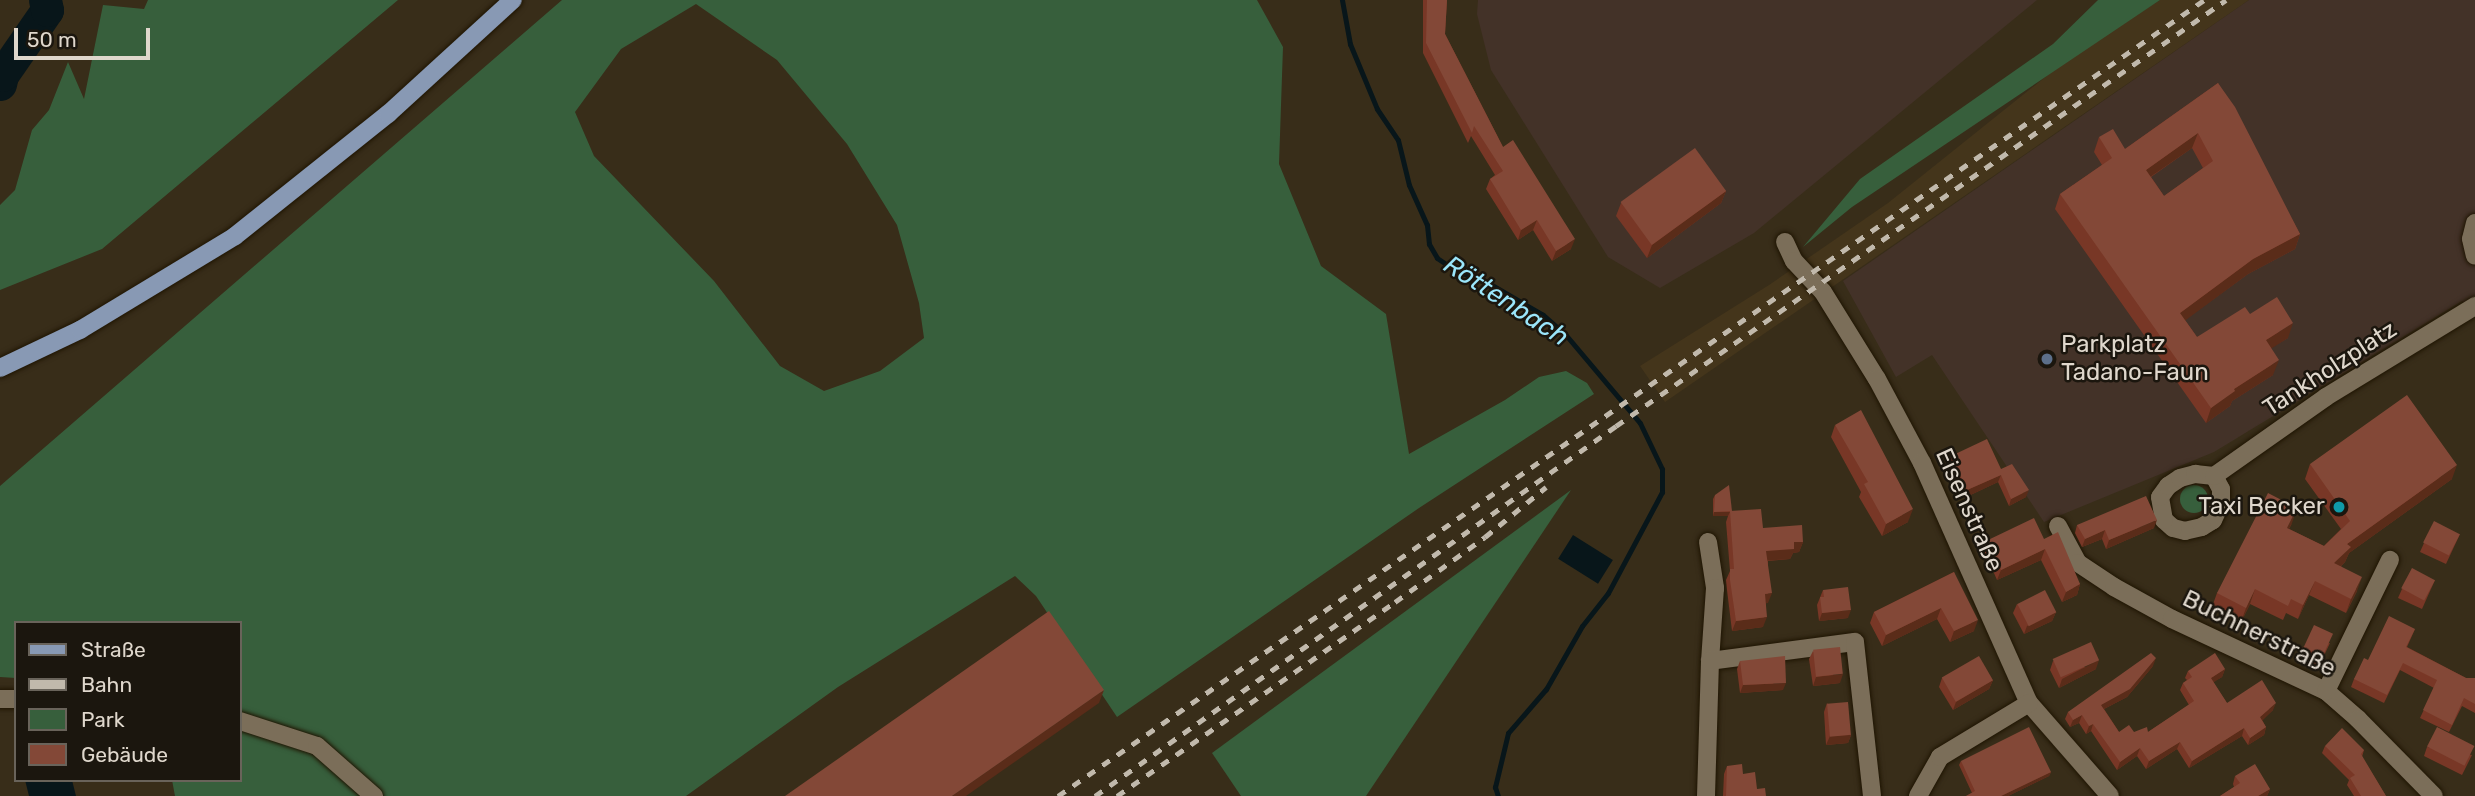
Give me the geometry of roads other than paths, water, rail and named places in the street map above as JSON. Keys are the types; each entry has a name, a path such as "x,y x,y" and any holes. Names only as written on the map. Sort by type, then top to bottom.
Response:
{"main road":[{"path":"0,368 80,330 235,236 388,114 513,0"}],"street":[{"path":"2475,223 2471,239 2475,256"},
{"name":"Eisenstraße","path":"1785,242 1794,261 1823,292 1877,379 1922,463 2029,703 2110,796"},
{"name":"Tankholzplatz","path":"2214,476 2326,397 2475,306"},
{"name":"Buchnerstraße","path":"2058,526 2078,563 2114,587 2172,619 2326,691 2358,719 2434,796"},
{"path":"1706,796 1715,588 1708,542"},
{"path":"2326,691 2390,561"},
{"path":"1710,661 1855,642 1872,796"},
{"path":"1918,796 1940,757 2029,703"},
{"path":"242,722 317,746 374,796"}],"waterway":[{"path":"0,84 2,75 47,10 45,0"},
{"name":"Röttenbach","path":"1342,0 1350,44 1377,109 1398,140 1409,185 1427,225 1429,244 1437,258 1455,270 1490,284 1543,315 1565,334 1640,423 1662,469 1662,492 1608,593 1582,626 1546,689 1508,733 1495,787 1498,796"}],"railway":[{"path":"1058,796 2204,0"},
{"path":"1095,796 1616,426 2226,0"},
{"path":"1117,796 1395,602 1485,537 1546,487"}],"place":[{"name":"Parkplatz Tadano-Faun","path":"2047,359"},
{"name":"Taxi Becker","path":"2339,507"}]}
